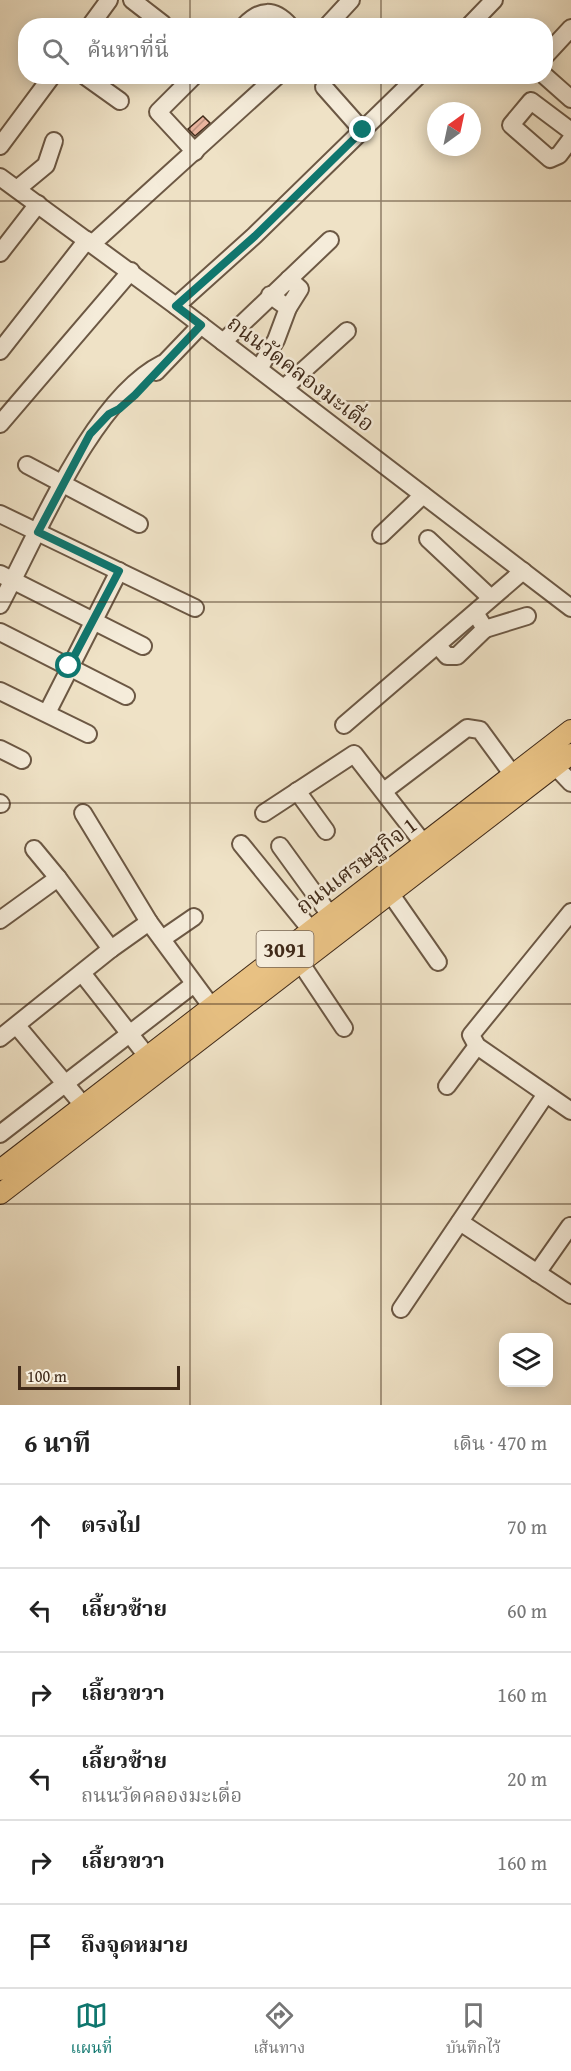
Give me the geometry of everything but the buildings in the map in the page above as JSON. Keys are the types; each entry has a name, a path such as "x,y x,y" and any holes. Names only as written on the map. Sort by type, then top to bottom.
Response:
{"main road":[{"name":"ถนนเศรษฐกิจ 1","path":"3,1163 83,1106 571,730"},
{"name":"ถนนเศรษฐกิจ 1","path":"0,1194 563,760"}],"street":[{"path":"96,18 109,0"},
{"path":"132,0 155,18"},
{"path":"334,18 351,0"},
{"path":"477,18 494,0"},
{"path":"254,18 272,6 283,18"},
{"path":"553,47 571,28"},
{"path":"553,82 571,99"},
{"path":"0,146 46,84"},
{"path":"96,84 120,101"},
{"path":"186,84 158,112 195,152"},
{"path":"0,351 89,242 195,152 268,84"},
{"path":"176,306 255,236 410,84"},
{"path":"324,87 363,130"},
{"path":"17,189 46,165 54,141"},
{"name":"ถนนวัดคลองมะเดื่อ","path":"0,177 130,271 571,608"},
{"path":"0,253 38,204"},
{"path":"223,342 330,240"},
{"path":"0,423 130,271"},
{"path":"259,369 276,340 288,308 300,289 289,279"},
{"path":"270,295 288,308"},
{"path":"0,605 7,577 38,532 86,440 109,414 114,404 144,374 162,364 201,325"},
{"path":"284,388 346,331"},
{"path":"27,465 139,524"},
{"path":"381,535 423,495"},
{"path":"0,514 195,608"},
{"path":"428,539 491,598"},
{"path":"47,713 119,571"},
{"path":"344,724 476,614 523,571"},
{"path":"7,577 143,646"},
{"path":"476,614 485,629"},
{"path":"438,646 447,656 457,656 485,629 527,616"},
{"path":"0,632 126,696"},
{"path":"0,690 88,734"},
{"path":"384,791 467,728 480,730 513,775"},
{"path":"0,749 22,760"},
{"path":"264,813 354,754 424,844"},
{"path":"563,760 571,783"},
{"path":"297,791 326,831"},
{"path":"83,813 149,922 211,1006"},
{"path":"241,844 311,930"},
{"path":"280,846 330,915"},
{"path":"34,849 111,949"},
{"path":"0,920 58,878"},
{"path":"390,893 438,962"},
{"path":"571,912 471,1035 477,1047 571,1111"},
{"path":"162,939 194,917"},
{"path":"0,1038 111,949 149,922"},
{"path":"300,962 344,1028"},
{"path":"82,973 147,1056"},
{"path":"0,1134 64,1082 194,984"},
{"path":"17,1026 83,1106"},
{"path":"447,1086 477,1047"},
{"path":"401,1309 546,1094"},
{"path":"460,1222 571,1295"},
{"path":"537,1273 570,1226"}],"route":[{"path":"69,666 119,571 38,532 86,440 109,414 119,409 146,384 162,364 201,325 176,306 255,236 363,130"}]}
